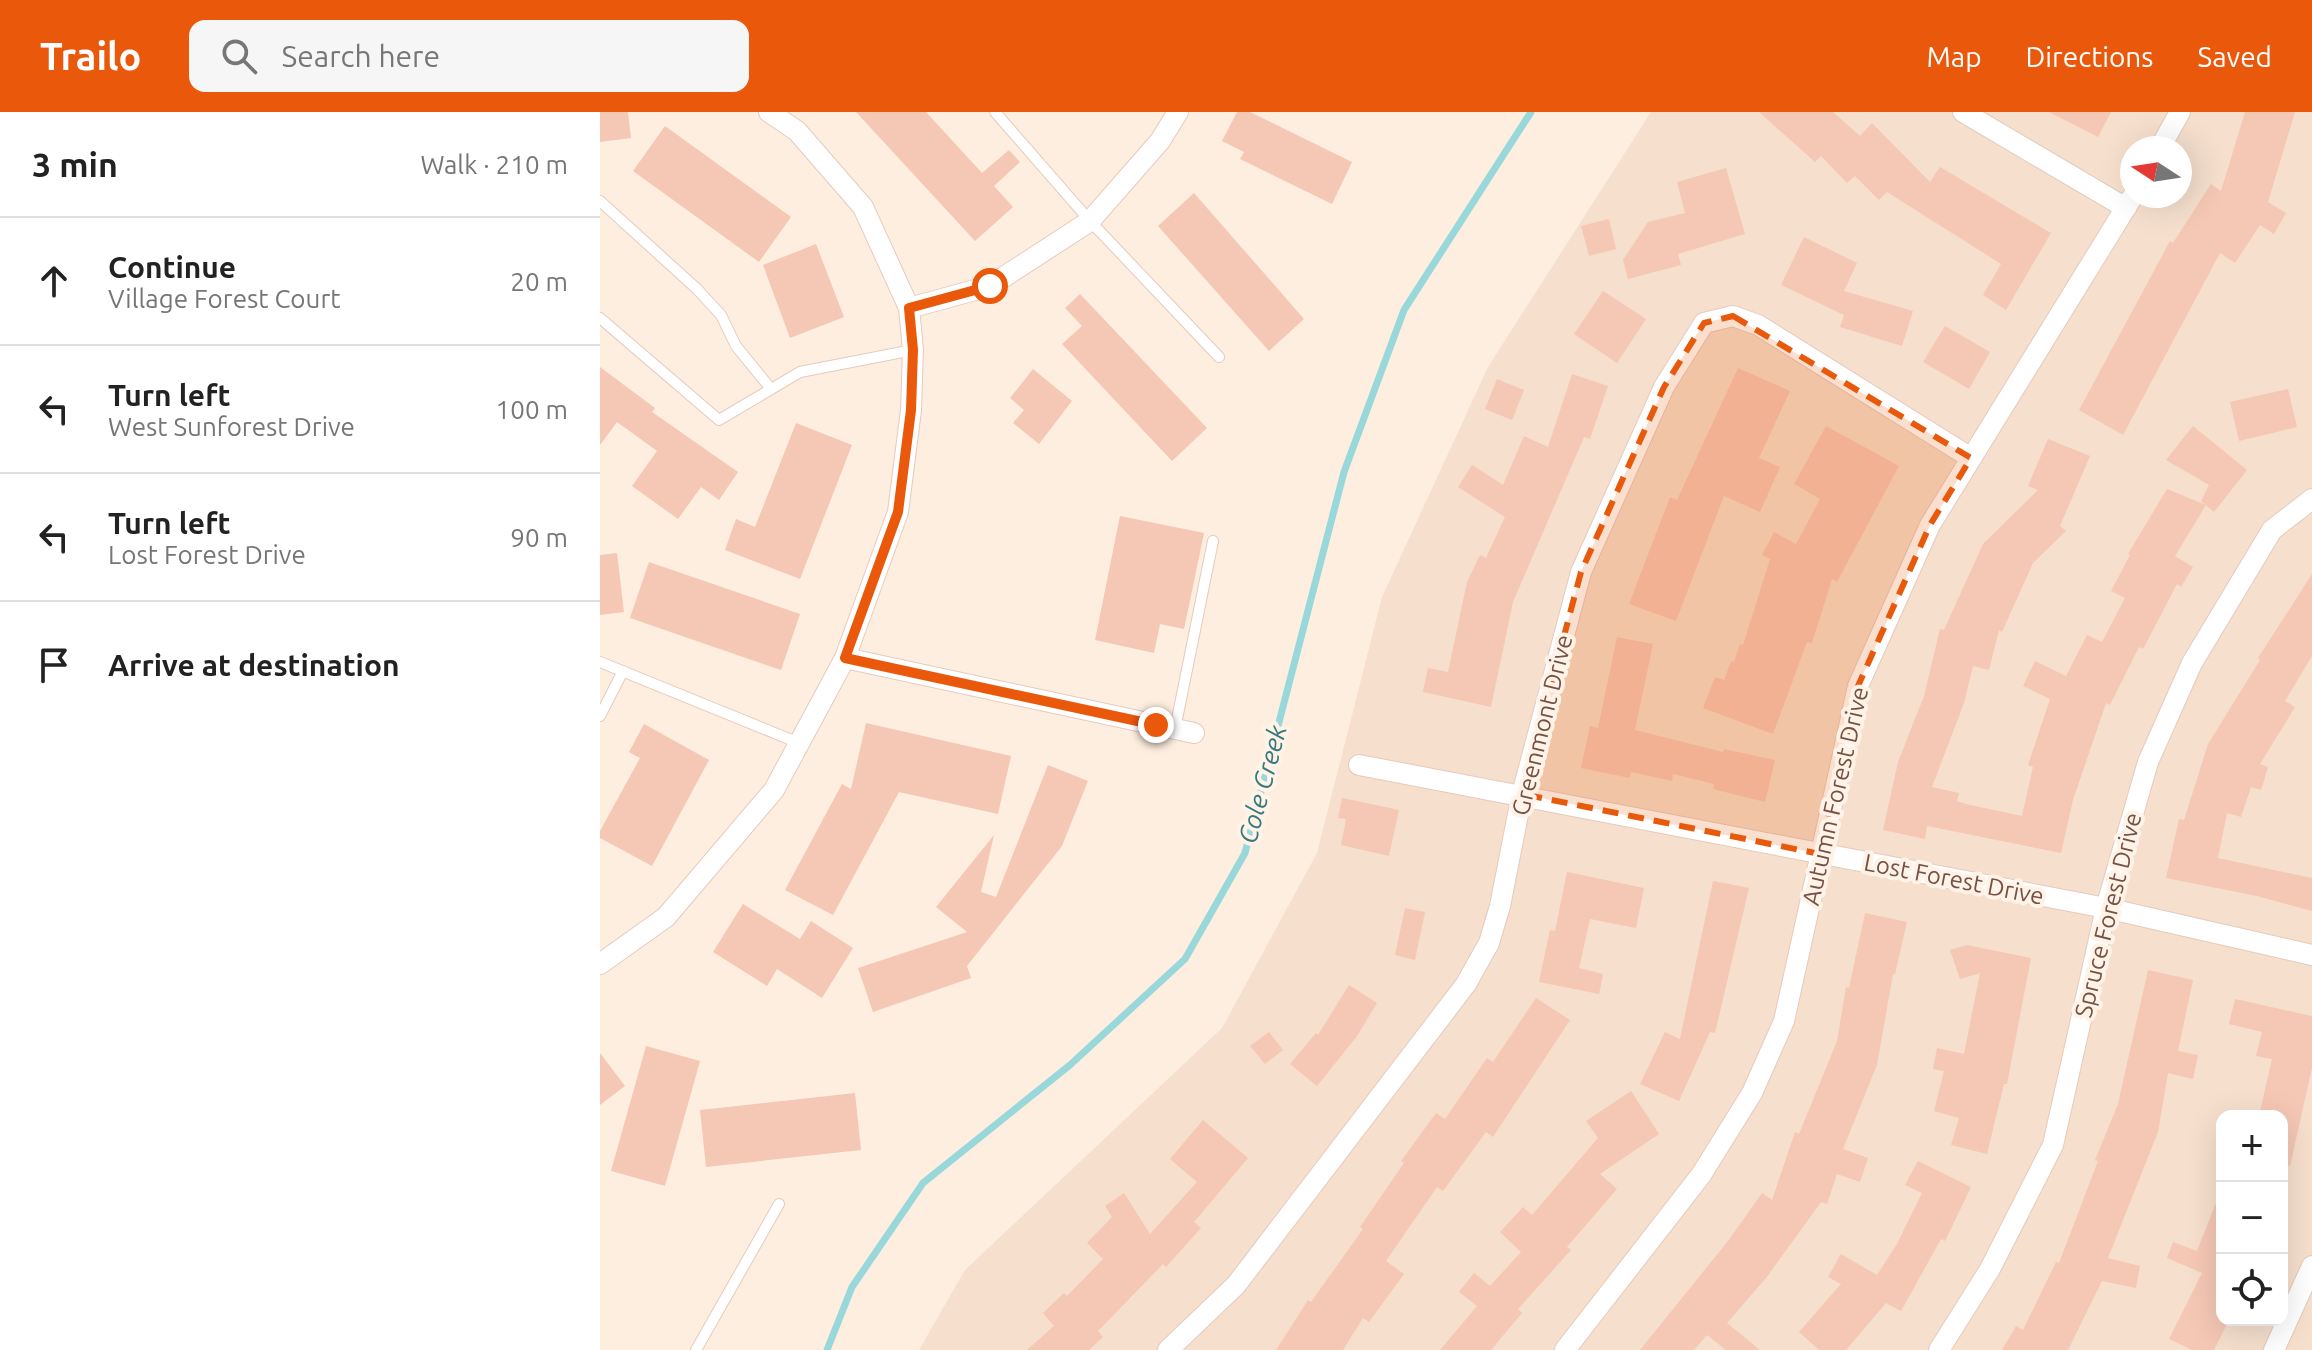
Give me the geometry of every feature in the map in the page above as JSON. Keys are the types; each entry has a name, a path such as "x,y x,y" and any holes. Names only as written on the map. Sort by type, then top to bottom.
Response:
{"street":[{"path":"600,964 666,917 774,790 845,658 898,512 911,410 913,350 909,308 863,207 797,131 769,112"},
{"path":"909,308 990,286 1090,221 1160,141 1178,112"},
{"path":"1963,112 2120,197"},
{"path":"2167,136 2180,112"},
{"name":"Autumn Forest Drive","path":"1565,1350 1701,1175 1752,1093 1784,1021 1858,686 1930,525 2125,208"},
{"name":"Greenmont Drive","path":"1168,1350 1236,1285 1466,984 1489,943 1500,906 1522,794 1581,572 1664,387 1704,323 1733,316 1758,325 1971,458"},
{"name":"Spruce Forest Drive","path":"1939,1350 1990,1269 2053,1145 2106,908 2148,762 2192,663 2272,530 2312,499"},
{"path":"845,658 1185,731"},
{"name":"Lost Forest Drive","path":"1359,765 2106,908 2312,955"},
{"path":"2274,1350 2312,1266"}],"lane":[{"path":"995,112 1090,221 1219,357"},
{"path":"600,201 697,289 721,315 736,346 771,389"},
{"path":"600,318 719,420 800,372 913,350"},
{"path":"1185,731 1213,541"},
{"path":"600,662 799,743"},
{"path":"600,716 623,671"},
{"path":"696,1350 779,1204"}],"highlighted area":[{"path":"1733,316 1971,458 1930,525 1858,686 1820,854 1522,794 1581,572 1664,387 1704,323"}],"shaded area":[{"path":"1651,112 2312,112 2312,1350 919,1350 965,1270 1222,1028 1317,853 1382,597 1488,367"}],"building":[{"path":"600,112 628,112 631,138 600,142"},
{"path":"856,112 926,112 982,173 1009,150 1020,162 994,186 1013,207 975,241"},
{"path":"1237,112 1250,112 1352,162 1332,204 1240,159 1244,152 1222,141"},
{"path":"1759,112 1833,112 1860,136 1872,123 1930,182 1940,167 2051,233 2006,310 1983,295 2001,264 1887,192 1879,200 1855,176 1847,183 1821,156 1815,162"},
{"path":"2049,112 2111,112 2098,137"},
{"path":"2245,112 2295,112 2268,202 2286,213 2274,234 2260,225 2235,263 2220,253 2123,435 2079,410 2170,241 2173,243 2211,184 2221,191"},
{"path":"665,126 791,217 759,262 633,171"},
{"path":"1726,168 1745,234 1678,254 1681,265 1628,279 1623,260 1648,222 1685,213 1677,182"},
{"path":"1194,193 1304,319 1269,351 1158,226"},
{"path":"1609,219 1616,249 1589,256 1581,226"},
{"path":"1804,237 1857,263 1844,291 1913,311 1902,346 1840,327 1844,315 1781,285"},
{"path":"816,244 844,317 790,338 763,265"},
{"path":"1603,291 1646,319 1617,363 1574,334"},
{"path":"1080,294 1207,428 1172,461 1062,344 1082,326 1065,308"},
{"path":"1945,326 1990,352 1969,389 1923,362"},
{"path":"600,367 655,408 652,412 738,472 719,500 701,487 678,519 632,486 657,451 617,422 600,445"},
{"path":"1738,368 1790,391 1759,458 1780,467 1760,512 1724,496 1676,621 1629,604 1670,497 1677,500"},
{"path":"1033,369 1072,401 1039,444 1013,423 1024,410 1010,398"},
{"path":"1572,374 1608,386 1590,439 1584,437 1513,602 1491,707 1423,692 1428,668 1448,672 1467,582 1480,555 1486,558 1505,517 1458,487 1472,465 1503,485 1524,436 1548,447"},
{"path":"1497,379 1524,390 1512,420 1485,409"},
{"path":"2288,389 2297,427 2239,441 2230,402"},
{"path":"796,423 852,445 800,579 725,550 736,519 755,527"},
{"path":"1826,426 1899,466 1837,582 1832,579 1812,643 1807,642 1773,734 1703,708 1715,677 1724,680 1740,644 1743,645 1770,559 1762,555 1774,532 1796,544 1820,499 1794,484"},
{"path":"2193,426 2247,470 2214,512 2201,501 2209,485 2166,460"},
{"path":"2048,439 2090,456 2060,526 2066,531 2033,563 2002,632 1999,630 1989,670 1973,666 1964,703 1932,787 1959,793 1957,801 1966,804 2022,816 2033,767 2028,765 2050,699 2023,686 2035,661 2066,676 2087,635 2102,642 2125,598 2111,591 2128,554 2167,489 2206,505 2175,556 2193,567 2181,587 2177,584 2143,649 2139,647 2110,705 2106,703 2073,800 2061,853 1927,826 1925,839 1883,830 1898,762 1924,696 1940,629 1944,630 1983,544 2038,490 2028,486"},
{"path":"1120,516 1204,533 1184,629 1160,624 1154,653 1095,640"},
{"path":"617,553 624,612 600,615 600,555"},
{"path":"649,562 800,614 781,670 630,618"},
{"path":"2312,574 2312,656 2285,701 2295,707 2260,764 2268,767 2261,790 2251,787 2241,817 2227,813 2218,858 2312,878 2312,911 2257,896 2166,878 2179,819 2184,820 2208,744"},
{"path":"1617,637 1653,644 1635,730 1723,752 1724,749 1775,760 1765,802 1713,789 1714,784 1673,774 1672,781 1631,772 1630,778 1581,768 1590,726 1598,728"},
{"path":"866,723 1011,756 998,814 899,792 833,915 785,890 842,784 851,789"},
{"path":"644,724 709,760 652,866 600,838 600,831 640,758 629,752"},
{"path":"1048,765 1088,781 1062,846 967,966 971,978 873,1012 858,968 967,932 936,907 994,835 981,892 996,897"},
{"path":"1342,798 1399,810 1389,856 1341,845 1346,819 1338,818"},
{"path":"1567,872 1644,888 1636,928 1590,919 1579,968 1603,974 1599,994 1539,982 1550,930 1555,931"},
{"path":"1713,881 1749,888 1715,1033 1710,1032 1679,1101 1640,1084 1665,1032 1680,1039"},
{"path":"743,904 800,939 811,921 853,948 822,998 777,969 767,986 713,952"},
{"path":"1405,908 1425,912 1415,960 1395,955"},
{"path":"1865,913 1907,922 1893,974 1877,1065 1843,1149 1868,1158 1860,1182 1837,1174 1827,1204 1821,1202 1766,1278 1727,1323 1760,1350 1726,1350 1707,1335 1694,1350 1640,1350 1728,1241 1762,1193 1772,1200 1795,1132 1799,1134 1837,1041 1846,987 1849,988"},
{"path":"1967,945 2031,958 2007,1084 2004,1084 1987,1154 1951,1145 1959,1118 1934,1111 1944,1071 1933,1069 1937,1048 1964,1054 1980,973 1960,979 1950,950"},
{"path":"2148,970 2193,980 2178,1051 2198,1055 2193,1079 2168,1073 2158,1132 2108,1258 2140,1266 2136,1288 2102,1281 2068,1350 2002,1350 2016,1326 2023,1330 2056,1262 2059,1263 2118,1104"},
{"path":"1349,985 1377,1003 1357,1036 1317,1086 1290,1064 1316,1033 1318,1035"},
{"path":"1536,998 1570,1020 1493,1137 1486,1132 1443,1191 1437,1187 1386,1261 1404,1274 1369,1322 1363,1318 1343,1350 1276,1350 1308,1300 1311,1302 1363,1229 1360,1227 1404,1163 1401,1161 1436,1113 1445,1119 1487,1058 1493,1062"},
{"path":"2235,999 2312,1016 2312,1068 2290,1166 2288,1110 2260,1110 2272,1059 2256,1056 2262,1032 2229,1024"},
{"path":"1269,1032 1283,1050 1265,1064 1250,1046"},
{"path":"646,1046 700,1061 665,1186 611,1171"},
{"path":"600,1053 625,1086 600,1105"},
{"path":"1631,1091 1659,1134 1600,1174 1617,1189 1567,1247 1571,1250 1518,1309 1522,1313 1491,1350 1440,1350 1477,1306 1459,1292 1474,1273 1490,1286 1521,1252 1500,1232 1523,1207 1532,1215 1598,1138 1586,1121"},
{"path":"855,1093 861,1150 706,1167 700,1110"},
{"path":"1203,1120 1248,1158 1194,1222 1201,1228 1166,1267 1163,1264 1098,1331 1103,1337 1089,1350 1027,1350 1054,1326 1043,1313 1064,1293 1067,1296 1103,1259 1087,1243 1112,1217 1105,1206 1124,1193 1150,1234 1197,1182 1170,1159"},
{"path":"1918,1161 1971,1187 1945,1241 1941,1239 1901,1311 1886,1303 1846,1350 1819,1350 1799,1332 1841,1284 1828,1277 1841,1254 1877,1275 1897,1244 1922,1193 1905,1185"},
{"path":"2216,1203 2216,1326 2226,1326 2214,1350 2192,1350 2169,1339 2202,1273 2167,1258 2173,1242 2197,1251"}],"waterway":[{"name":"Cole Creek","path":"827,1350 852,1287 923,1183 1070,1065 1185,959 1245,853 1344,472 1404,310 1531,112"}],"route":[{"path":"990,286 909,308 913,350 911,410 898,512 845,658 1156,725"}]}
